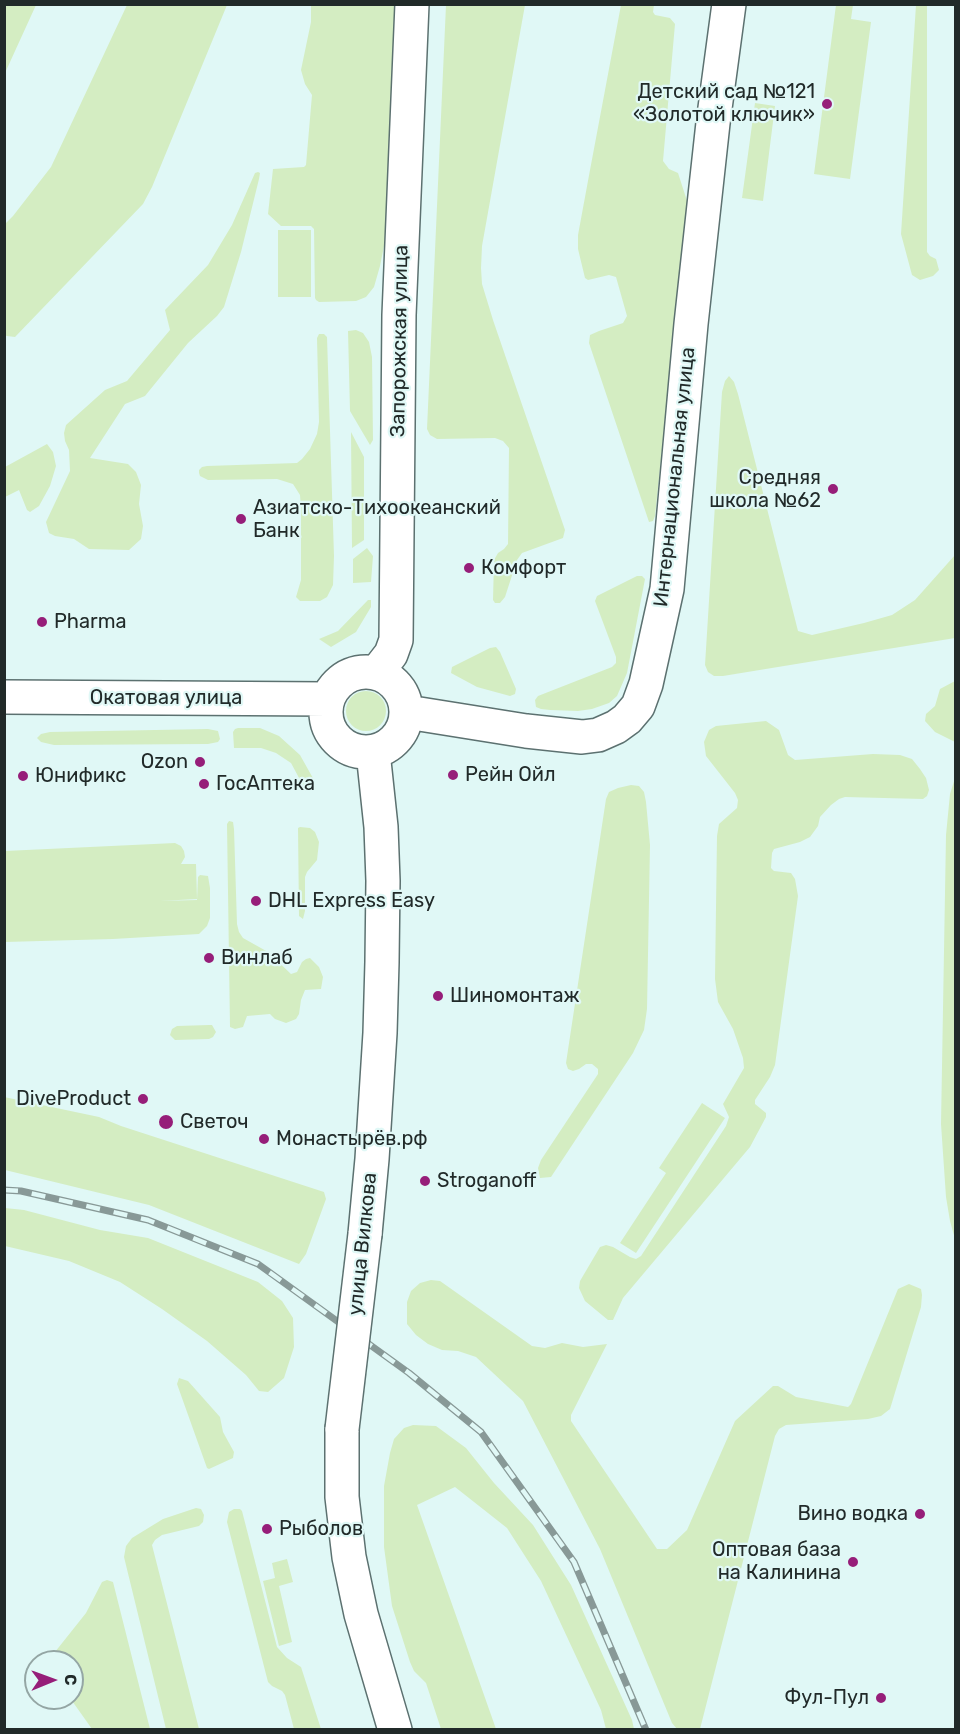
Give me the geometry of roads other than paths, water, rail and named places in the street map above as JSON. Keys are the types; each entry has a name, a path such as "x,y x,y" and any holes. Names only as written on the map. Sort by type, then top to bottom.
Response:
{"main road":[{"name":"Запорожская улица","path":"378,672 391,654 396,640 399,315 412,4"},
{"name":"Интернациональная улица","path":"406,712 526,731 582,737 598,735 616,728 638,706 646,684 667,589 692,312 729,4"},
{"path":"356,672 378,672 394,682 401,691 406,712 403,728 388,746 372,752 346,747 332,735 326,717 328,699 338,682 347,676 356,672"},
{"name":"Окатовая улица","path":"4,697 328,699"},
{"name":"улица Вилкова","path":"372,752 381,827 382,962 372,1159 342,1428 342,1497 349,1557 361,1614 394,1730"}],"railway":[{"path":"4,1190 21,1191 148,1220 258,1264 409,1373 481,1432 574,1562 646,1730"}],"place":[{"name":"Детский сад №121 «Золотой ключик»","path":"827,104"},
{"name":"Средняя школа №62","path":"833,489"},
{"name":"Азиатско-Тихоокеанский Банк","path":"241,519"},
{"name":"Комфорт","path":"469,568"},
{"name":"Pharma","path":"42,622"},
{"name":"Ozon","path":"200,762"},
{"name":"Рейн Ойл","path":"453,775"},
{"name":"Юнификс","path":"23,776"},
{"name":"ГосАптека","path":"204,784"},
{"name":"DHL Express Easy","path":"256,901"},
{"name":"Винлаб","path":"209,958"},
{"name":"Шиномонтаж","path":"438,996"},
{"name":"DiveProduct","path":"143,1099"},
{"name":"Светоч","path":"166,1122"},
{"name":"Монастырёв.рф","path":"264,1139"},
{"name":"Stroganoff","path":"425,1181"},
{"name":"Вино водка","path":"920,1514"},
{"name":"Рыболов","path":"267,1529"},
{"name":"Оптовая база на Калинина","path":"853,1562"},
{"name":"Фул-Пул","path":"881,1698"}]}
